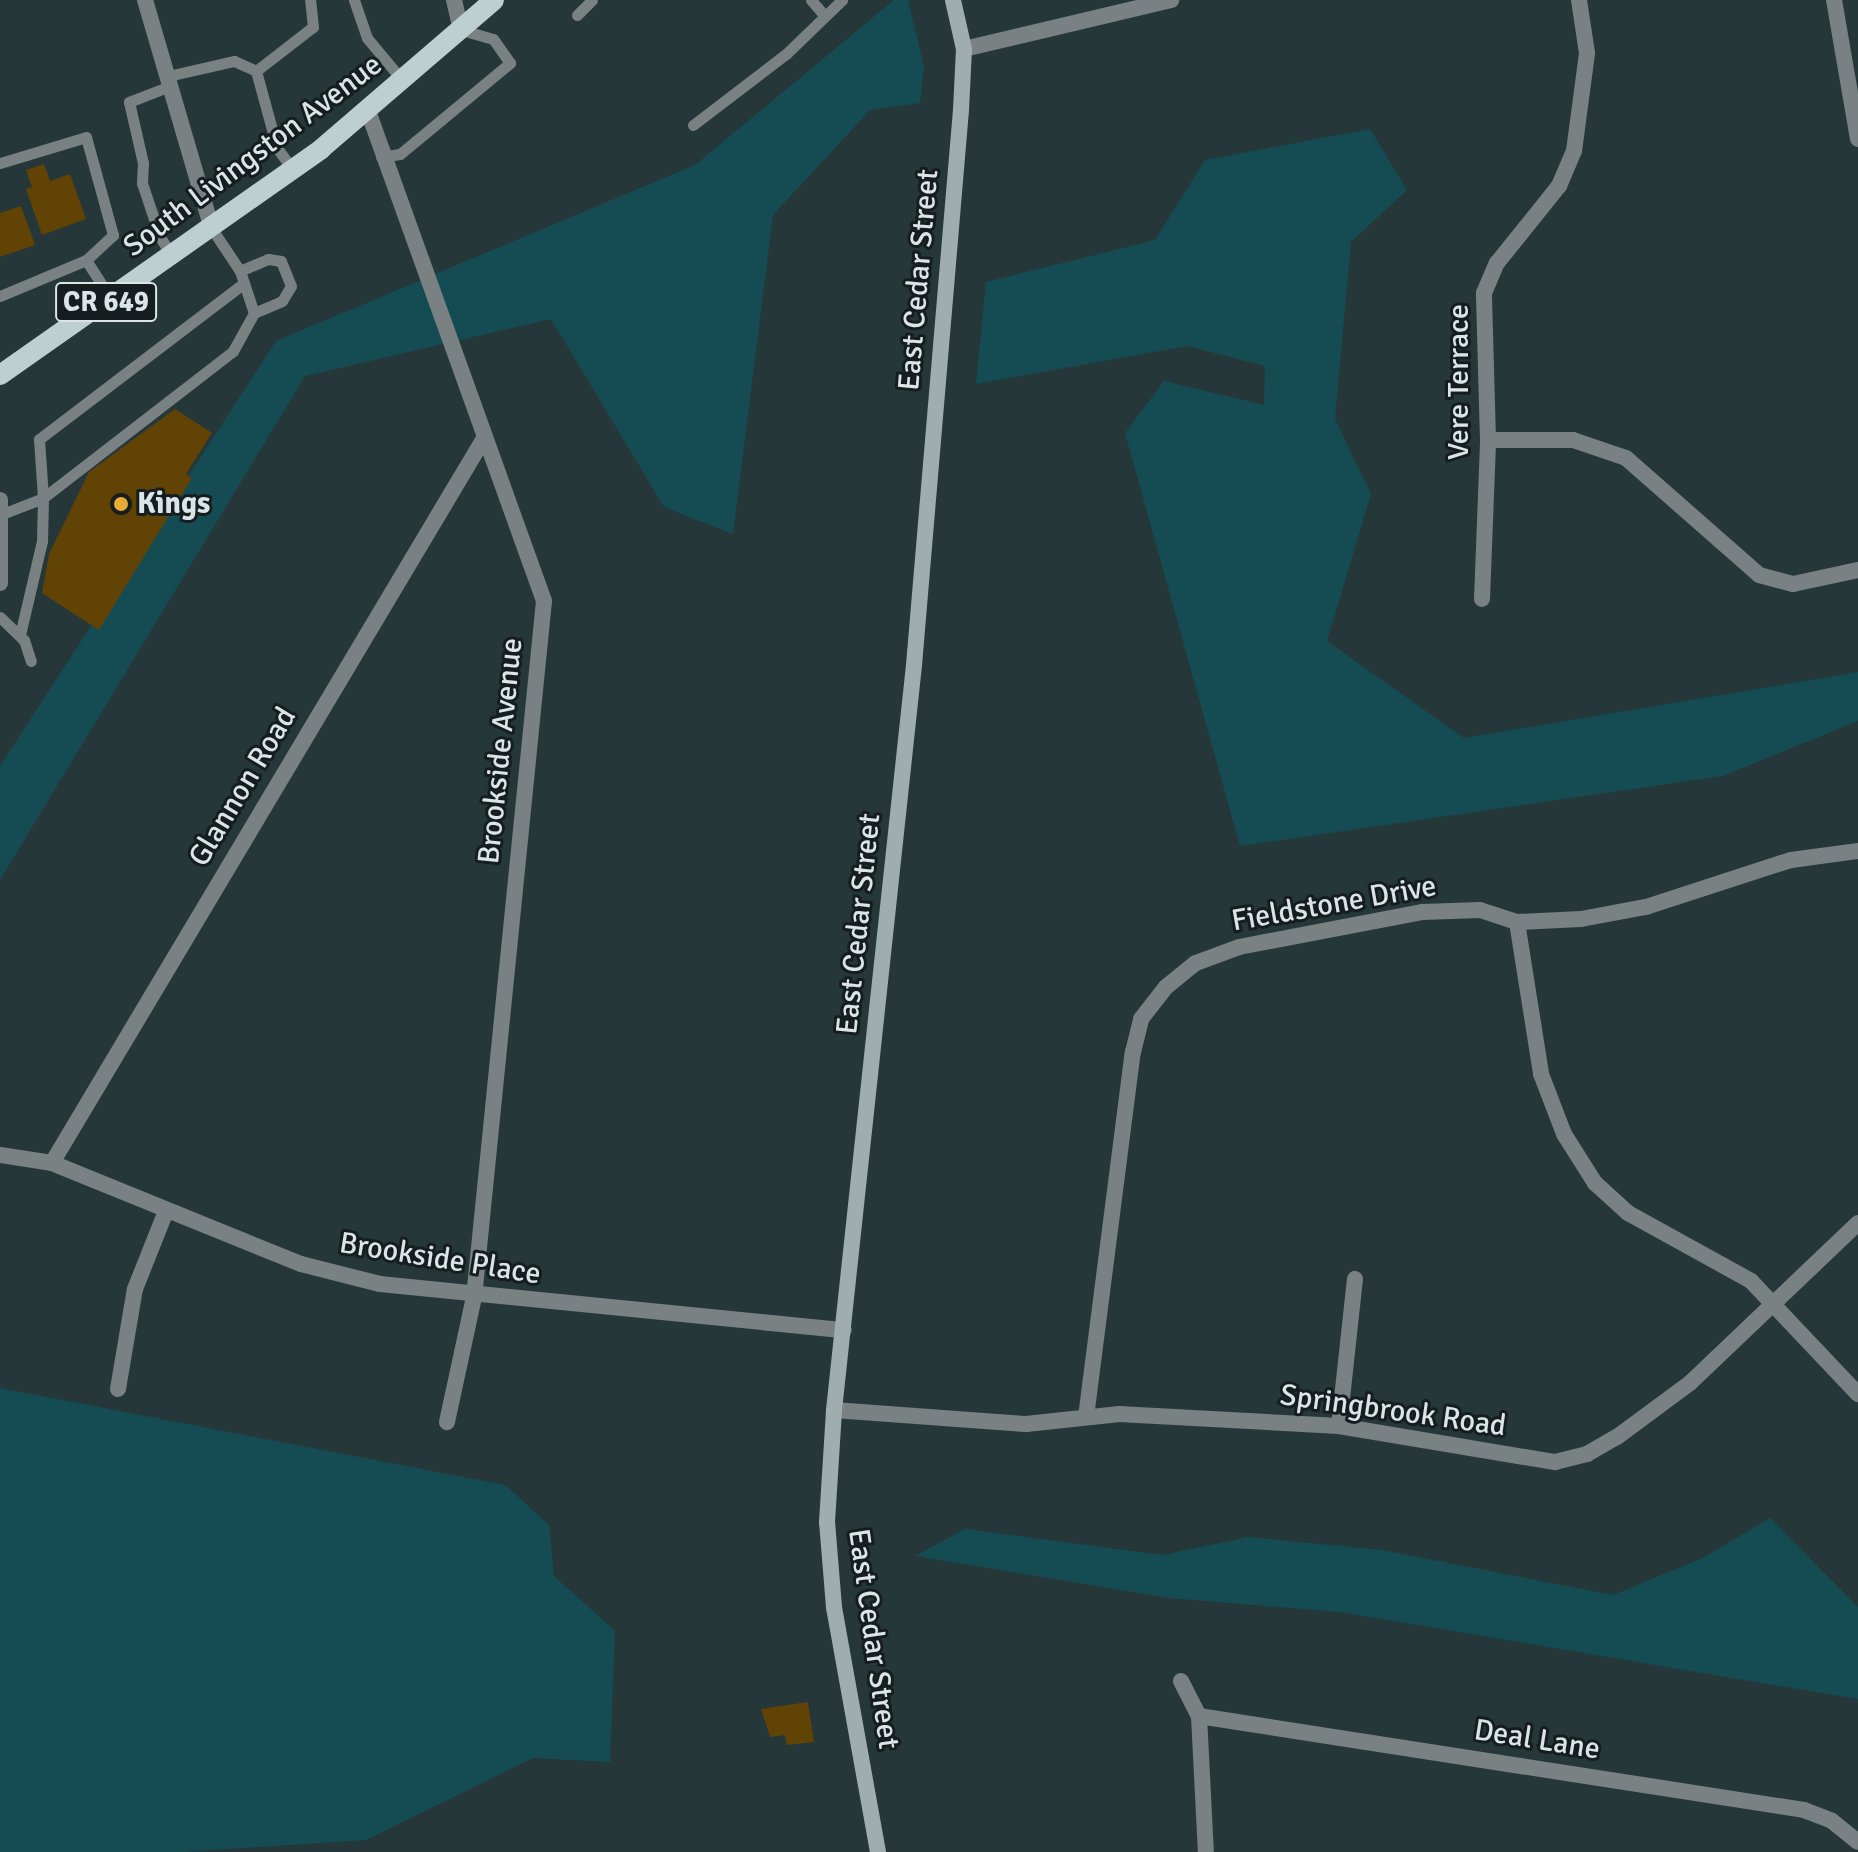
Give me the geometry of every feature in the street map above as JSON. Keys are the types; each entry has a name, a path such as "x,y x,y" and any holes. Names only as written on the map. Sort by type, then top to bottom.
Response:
{"main road":[{"name":"South Livingston Avenue","path":"0,375 293,170 368,111 494,0"}],"street":[{"path":"145,0 212,229"},
{"path":"454,0 461,30"},
{"name":"East Cedar Street","path":"878,1852 829,1567 834,1410 913,679 964,49 953,0"},
{"path":"964,49 1171,0"},
{"name":"Vere Terrace","path":"1482,599 1488,440 1484,293 1497,263 1559,186 1574,151 1587,53 1579,0"},
{"path":"1834,0 1857,128"},
{"name":"Brookside Avenue","path":"368,111 381,157 544,601 474,1297 447,1422"},
{"name":"Glannon Road","path":"52,1163 483,440"},
{"path":"1488,440 1573,440 1626,458 1759,575 1793,584 1858,570"},
{"path":"0,583 1,507"},
{"name":"Fieldstone Drive","path":"1086,1417 1133,1052 1141,1019 1166,987 1196,963 1239,947 1392,918 1480,910 1517,922 1581,919 1646,907 1791,860 1858,851"},
{"path":"1517,922 1541,1074 1564,1134 1595,1183 1628,1213 1751,1281 1858,1394"},
{"name":"Brookside Place","path":"0,1155 52,1163 301,1264 380,1284 474,1297 844,1330"},
{"path":"118,1389 135,1289 166,1211"},
{"name":"Springbrook Road","path":"834,1410 1026,1424 1119,1414 1339,1426 1555,1462 1587,1454 1690,1383 1858,1223"},
{"path":"1339,1426 1355,1279"},
{"path":"1181,1681 1199,1716 1206,1852"},
{"name":"Deal Lane","path":"1199,1716 1804,1810 1832,1821 1858,1842"}],"lane":[{"path":"256,71 313,27 310,0"},
{"path":"354,0 367,38 403,81"},
{"path":"577,15 592,0"},
{"path":"811,0 823,14"},
{"path":"693,125 811,33 823,14 842,0"},
{"path":"381,157 400,154 510,63 493,39 461,30"},
{"path":"172,256 160,237 142,183 143,163 129,102 169,81 234,61 256,71"},
{"path":"256,71 277,148 293,170"},
{"path":"0,163 86,137 113,235 86,260 0,296"},
{"path":"212,229 242,277 254,313"},
{"path":"1,507 43,498 233,351 254,313 282,301 291,286 281,261 268,259 242,277 39,439 43,498 42,541 20,635"},
{"path":"86,260 111,299"},
{"path":"0,617 20,635 31,661"}],"shaded area":[{"path":"894,0 908,0 924,66 920,103 870,110 773,215 733,534 664,507 551,319 305,376 0,880 0,766 276,341 695,165"},
{"path":"1370,129 1407,190 1351,242 1335,419 1371,494 1327,641 1464,738 1858,672 1858,721 1723,776 1240,846 1125,433 1164,381 1264,405 1265,366 1187,346 976,384 986,282 1155,240 1205,160"},
{"path":"0,1388 505,1485 549,1525 554,1576 615,1631 610,1762 533,1758 366,1840 182,1852 0,1852"},
{"path":"1770,1518 1858,1607 1858,1699 1340,1612 1169,1598 915,1556 965,1529 1163,1555 1248,1537 1382,1550 1613,1595 1703,1558"}],"building":[{"path":"44,164 50,181 70,174 86,219 42,235 26,189 32,187 26,170"},
{"path":"21,206 35,245 0,257 0,213"},
{"path":"175,409 212,433 186,474 192,478 99,630 42,593 49,554 89,472"},
{"path":"808,1702 814,1742 787,1745 785,1735 770,1737 761,1709"}],"place":[{"name":"Kings","path":"121,504"}]}
